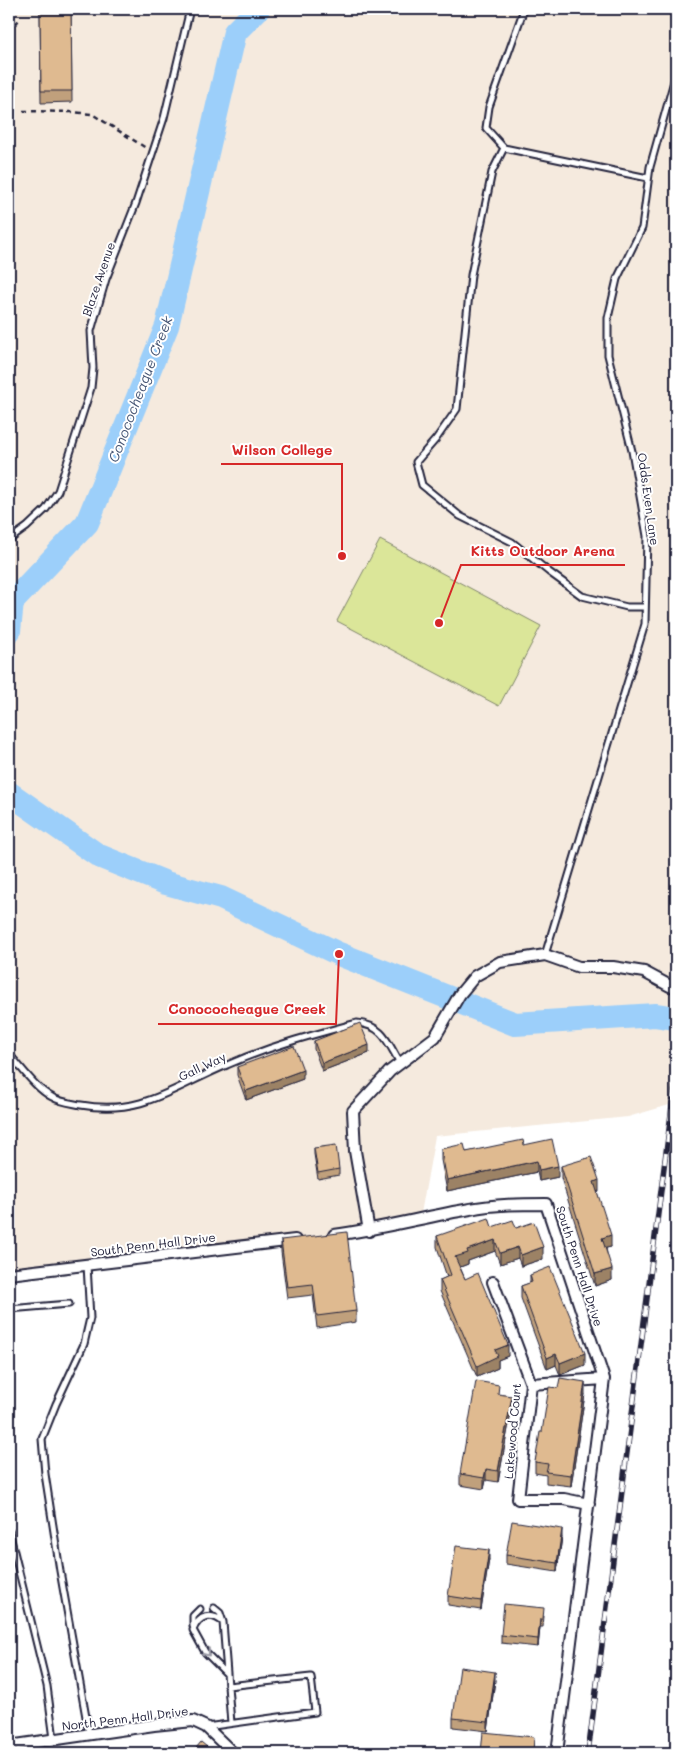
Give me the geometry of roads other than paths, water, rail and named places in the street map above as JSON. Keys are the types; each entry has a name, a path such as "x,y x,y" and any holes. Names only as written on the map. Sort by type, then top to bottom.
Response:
{"street":[{"path":"369,1231 355,1151 353,1111 390,1070 435,1038 460,994 475,976 500,962 545,955 579,967 612,967 644,972 670,986 676,987"},
{"name":"South Penn Hall Drive","path":"321,1236 369,1231 471,1208 513,1204 546,1204 604,1379 557,1753"},
{"name":"South Penn Hall Drive","path":"9,1274 301,1239"},
{"name":"Lakewood Court","path":"493,1282 531,1384 518,1499 564,1499 588,1504"},
{"path":"531,1384 604,1379"},
{"name":"North Penn Hall Drive","path":"9,1746 193,1721 206,1727"},
{"path":"206,1727 233,1753"}],"lane":[{"name":"Blaze Avenue","path":"9,540 27,527 46,509 58,490 91,388 93,368 91,331 106,279 136,203 164,118 190,9"},
{"path":"524,9 489,107 486,128 504,148 648,178"},
{"name":"Odds Even Lane","path":"545,955 645,624 646,536 632,451 608,355 608,318 617,279 642,228 650,167 676,74"},
{"path":"504,148 492,172 471,275 457,409 436,439 416,462 422,485 460,516 512,542 582,596 626,607 645,607"},
{"name":"Gall Way","path":"9,1054 51,1097 67,1103 94,1108 140,1104 162,1097 197,1078 268,1048 357,1022 375,1027 385,1037 400,1064"},
{"path":"87,1264 90,1318 84,1344 42,1439 45,1474 60,1572 89,1734"},
{"path":"9,1309 69,1304"},
{"path":"9,1531 47,1686 54,1740"},
{"path":"214,1608 220,1613 223,1622 231,1723"},
{"path":"200,1609 193,1616 193,1630 205,1652 228,1674"},
{"path":"193,1630 196,1622 210,1616 218,1618 223,1622"},
{"path":"206,1727 315,1712 311,1677 228,1686"}],"waterway":[{"name":"Conococheague Creek","path":"9,631 12,602 87,523 167,326 235,32 258,9"},
{"name":"Conococheague Creek","path":"9,793 99,856 166,883 221,898 339,954 515,1024 655,1015 676,1018"}],"railway":[{"path":"588,1753 676,1075"}],"place":[{"name":"Wilson College","path":"342,556"},
{"name":"Kitts Outdoor Arena","path":"439,623"},
{"name":"Conococheague Creek","path":"339,954"}]}
